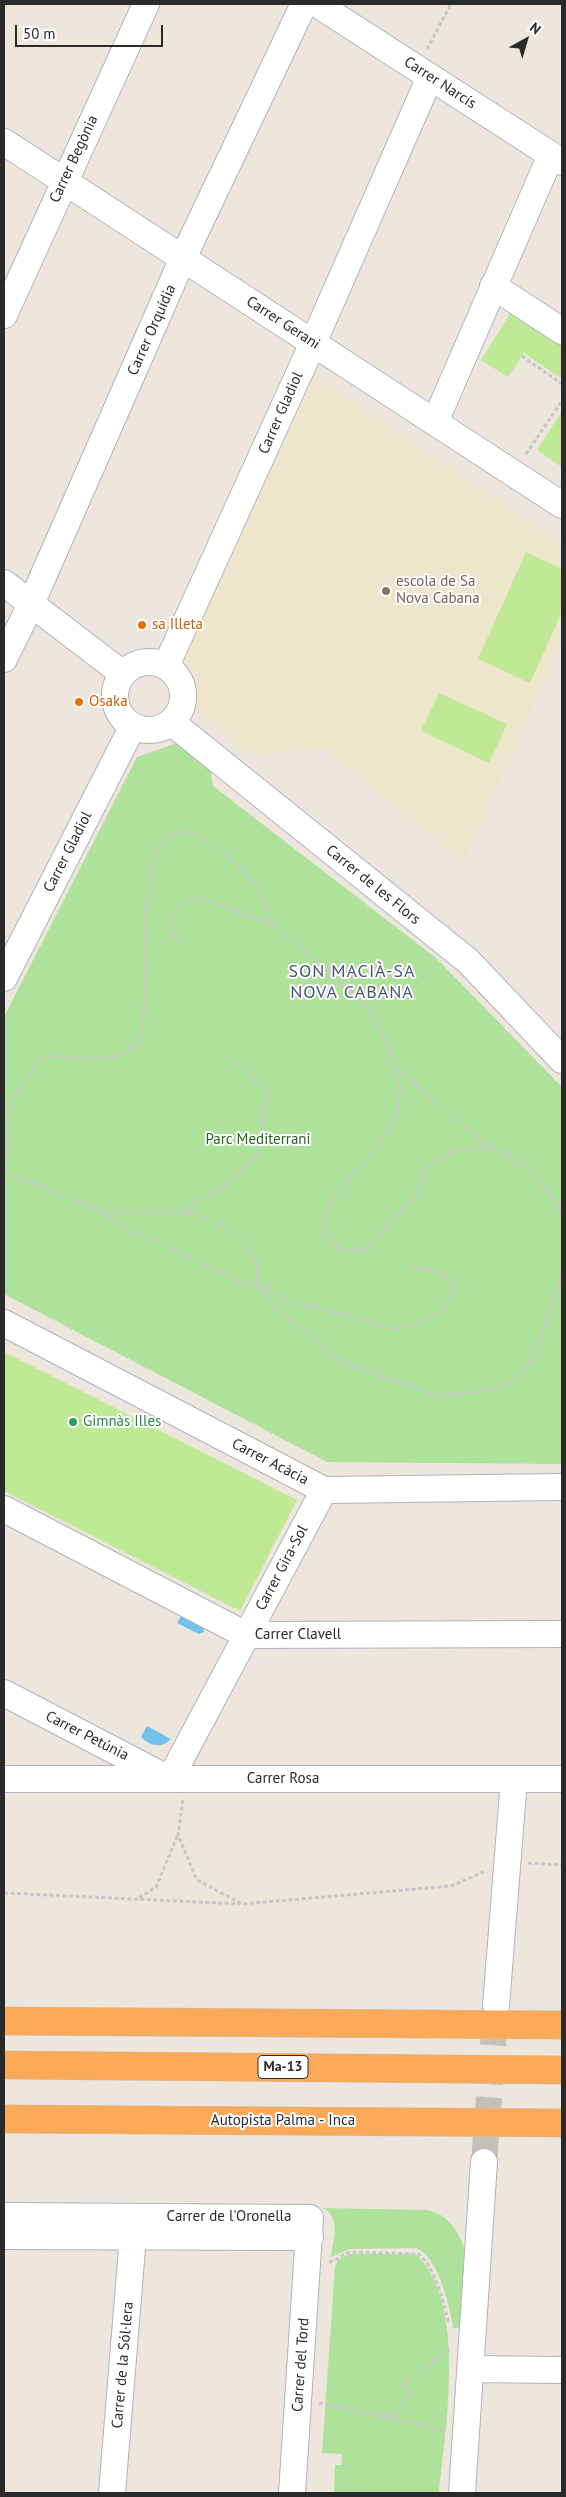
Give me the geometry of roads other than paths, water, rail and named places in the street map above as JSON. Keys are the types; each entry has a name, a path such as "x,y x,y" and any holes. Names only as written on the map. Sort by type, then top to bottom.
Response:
{"highway":[{"path":"4,2021 562,2025"},
{"name":"Ma-13","path":"4,2065 562,2070"},
{"name":"Autopista Palma - Inca","path":"4,2119 562,2123"}],"street":[{"name":"Carrer Begònia","path":"4,315 146,4"},
{"name":"Carrer Orquídia","path":"4,659 31,604 183,258 304,4"},
{"name":"Carrer Narcís","path":"317,4 557,159"},
{"name":"Carrer Gladiol","path":"166,666 313,343 430,76"},
{"name":"Carrer Gerani","path":"4,142 562,505"},
{"path":"435,422 493,286 557,159"},
{"path":"493,286 562,331"},
{"path":"4,583 123,674"},
{"path":"143,662 155,662 166,666 179,679 183,690 183,702 179,714 171,722 156,730 144,730 133,726 123,718 117,707 115,695 117,684 123,674 132,666 143,662"},
{"name":"Carrer de les Flors","path":"171,722 468,961 562,1060"},
{"name":"Carrer Gladiol","path":"4,978 12,941 133,726"},
{"name":"Carrer Acàcia","path":"4,1323 324,1490 562,1488"},
{"name":"Carrer Gira-Sol","path":"178,1779 246,1635 324,1490"},
{"name":"Carrer Clavell","path":"4,1509 246,1635 562,1634"},
{"name":"Carrer Petúnia","path":"4,1693 178,1779"},
{"name":"Carrer Rosa","path":"4,1779 562,1779"},
{"path":"496,2006 509,1862 514,1779"},
{"path":"462,2493 472,2369 484,2162"},
{"name":"Carrer de l'Oronella","path":"4,2216 310,2218 309,2249 133,2236 4,2236"},
{"name":"Carrer de la Sól·lera","path":"112,2493 133,2236"},
{"name":"Carrer del Tord","path":"292,2493 309,2249"},
{"path":"472,2369 562,2370"}],"water":[{"path":"182,1614 203,1626 204,1632 199,1634 177,1623"},
{"path":"147,1726 171,1739 160,1745 148,1743 141,1737"}],"tunnel":[{"path":"484,2162 496,2006"}],"place":[{"name":"escola de Sa Nova Cabana","path":"386,591"},
{"name":"sa Illeta","path":"142,625"},
{"name":"Osaka","path":"79,702"},
{"name":"Gimnàs Illes","path":"73,1422"}],"district":[{"name":"SON MACIÀ-SA NOVA CABANA","path":"352,982"}],"park label":[{"name":"Parc Mediterrani","path":"258,1140"}]}
